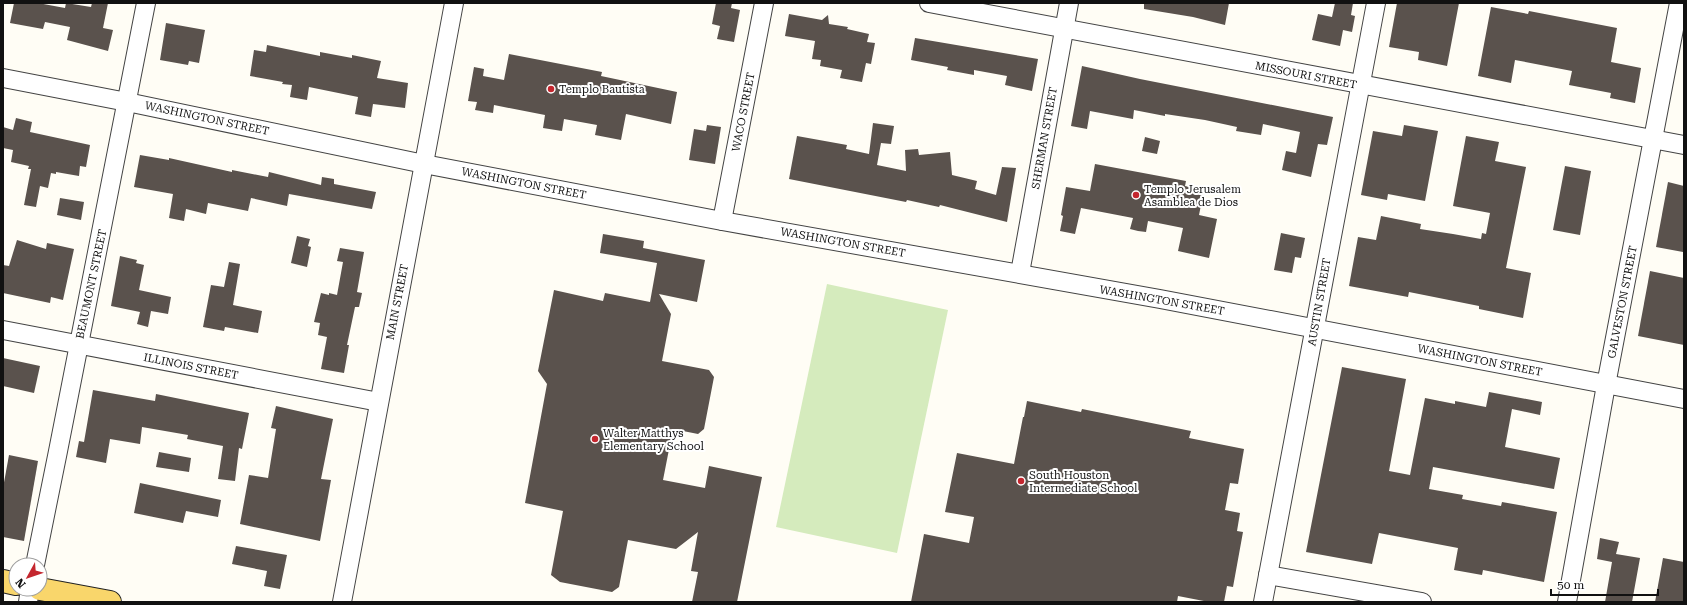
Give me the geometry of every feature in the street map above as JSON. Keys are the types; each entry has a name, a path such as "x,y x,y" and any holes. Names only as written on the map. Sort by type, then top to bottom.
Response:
{"main road":[{"path":"48,590 110,602"}],"street":[{"name":"BEAUMONT STREET","path":"37,557 78,344 103,229 146,3"},
{"name":"MAIN STREET","path":"342,602 454,3"},
{"name":"WACO STREET","path":"722,221 764,3"},
{"name":"MISSOURI STREET","path":"928,3 1361,86 1684,145"},
{"name":"SHERMAN STREET","path":"1020,273 1069,3"},
{"name":"AUSTIN STREET","path":"1262,602 1376,3"},
{"name":"GALVESTON STREET","path":"1567,602 1606,384 1679,3"},
{"name":"WASHINGTON STREET","path":"3,78 127,102 424,164 722,221 1020,273 1684,399"},
{"name":"ILLINOIS STREET","path":"3,330 379,402"},
{"path":"1268,575 1422,602"}],"green space":[{"path":"827,284 948,310 897,553 776,527"}],"building":[{"path":"14,3 38,3 65,8 66,3 91,7 92,3 108,3 103,28 113,30 108,51 67,40 70,27 45,22 43,29 10,23"},
{"path":"716,3 732,3 731,8 740,10 734,42 717,39 720,26 712,24"},
{"path":"1144,3 1229,3 1225,25 1193,17 1144,9"},
{"path":"1335,3 1353,3 1351,15 1355,16 1352,32 1343,30 1340,46 1312,40 1318,14 1332,17"},
{"path":"1397,3 1459,3 1447,66 1418,60 1419,52 1389,47"},
{"path":"1491,7 1528,14 1529,11 1617,28 1611,62 1641,68 1635,103 1610,98 1611,93 1569,85 1572,71 1515,60 1511,83 1478,76"},
{"path":"789,14 822,20 828,15 829,24 848,27 847,29 869,34 867,42 875,43 871,64 866,63 862,82 840,78 842,70 820,66 821,60 812,59 815,41 785,36"},
{"path":"166,23 205,30 199,63 189,61 188,65 160,60"},
{"path":"915,38 1038,59 1032,91 1005,85 1007,76 974,70 974,75 947,70 948,67 911,60"},
{"path":"267,45 320,56 320,52 352,58 352,55 381,61 377,78 408,83 405,108 373,104 371,117 355,114 358,97 309,87 307,100 290,97 292,85 250,76 254,50 266,52"},
{"path":"509,54 602,72 601,76 677,92 671,124 626,114 621,140 595,135 597,125 564,119 562,131 543,128 545,115 494,105 493,113 475,110 477,102 468,101 474,67 484,69 483,76 504,80"},
{"path":"1082,66 1333,117 1327,145 1318,144 1311,177 1282,170 1286,151 1296,153 1300,132 1263,124 1261,135 1236,131 1237,127 1205,120 1165,114 1165,116 1134,110 1133,119 1090,111 1087,129 1071,126"},
{"path":"16,118 32,122 30,132 90,145 86,167 80,166 79,176 56,172 56,174 51,173 48,188 40,186 36,207 24,205 31,169 28,169 29,166 11,162 13,150 3,148 3,127 13,130"},
{"path":"873,123 894,126 891,144 881,143 877,165 906,171 905,150 918,149 919,155 950,152 952,175 977,181 975,189 996,195 1002,167 1016,168 1007,222 940,205 939,207 907,200 906,202 789,179 797,136 847,145 846,149 869,154"},
{"path":"707,125 721,127 715,164 689,160 694,129 706,131"},
{"path":"1404,125 1438,131 1425,201 1388,194 1387,200 1361,195 1373,131 1402,136"},
{"path":"1466,136 1499,142 1495,161 1526,167 1506,268 1531,273 1523,318 1479,309 1479,306 1409,292 1408,297 1349,286 1358,237 1376,240 1381,216 1421,224 1420,229 1481,239 1482,233 1486,234 1490,213 1453,206"},
{"path":"1145,137 1160,141 1157,154 1142,151"},
{"path":"140,155 169,160 169,158 232,172 232,170 268,177 269,172 321,185 322,177 334,179 334,184 376,192 372,209 289,194 287,206 251,198 248,211 208,203 206,214 186,209 184,221 169,218 173,194 134,187"},
{"name":"Templo Jerusalem Asamblea de Dios","path":"1095,164 1186,181 1185,186 1204,190 1199,215 1217,219 1209,258 1178,251 1183,228 1148,221 1146,232 1138,231 1130,229 1133,218 1081,208 1075,234 1060,231 1066,187 1090,191"},
{"path":"1565,166 1591,171 1580,235 1553,230"},
{"path":"1668,182 1684,186 1683,252 1656,247"},
{"path":"60,198 84,202 81,220 57,215"},
{"path":"1281,233 1305,238 1301,258 1295,257 1292,273 1274,270"},
{"path":"603,234 644,241 643,248 705,260 697,302 659,294 671,314 662,361 709,370 714,377 704,429 698,434 673,429 663,480 705,488 709,466 762,477 737,602 692,602 698,572 691,571 698,532 676,549 628,540 619,587 612,592 560,582 551,575 563,511 525,503 547,384 538,371 554,290 603,301 605,293 650,302 657,263 600,253"},
{"path":"297,236 310,239 308,246 311,247 307,267 291,263"},
{"path":"17,240 46,249 47,243 74,249 63,300 51,297 50,303 3,293 3,265 9,266"},
{"path":"340,248 364,252 357,292 362,293 359,307 355,307 347,345 349,345 344,373 321,369 327,337 318,335 320,323 314,322 321,293 337,295 343,262 337,261"},
{"path":"120,256 137,260 136,263 144,265 139,290 171,297 168,314 151,311 148,327 137,324 140,312 111,306"},
{"path":"229,262 240,264 233,305 262,311 258,333 225,327 224,331 203,327 211,285 224,287"},
{"path":"1650,271 1684,278 1684,345 1638,336"},
{"path":"3,358 40,366 34,393 3,386"},
{"path":"1342,367 1406,379 1389,471 1410,475 1425,398 1455,404 1455,401 1486,407 1489,392 1542,402 1540,415 1512,409 1505,447 1560,458 1554,489 1433,467 1429,489 1463,495 1462,499 1501,506 1502,502 1557,512 1544,582 1483,570 1482,575 1454,570 1458,548 1379,533 1372,564 1306,552"},
{"path":"93,390 155,401 156,394 249,413 242,449 239,448 235,481 218,479 223,446 187,439 188,435 142,427 140,444 110,439 106,463 76,457 79,441 84,442"},
{"path":"1027,401 1081,412 1082,409 1191,431 1189,438 1244,449 1238,484 1230,483 1225,510 1240,513 1237,531 1243,532 1233,587 1227,586 1224,602 1209,602 1178,596 1177,602 911,602 924,534 969,543 974,517 945,512 957,453 1014,464"},
{"path":"276,406 333,419 321,479 331,480 320,541 240,524 249,475 268,478 276,429 271,428"},
{"path":"159,452 191,458 189,472 156,467"},
{"path":"9,455 38,461 24,541 3,537 3,488"},
{"path":"140,483 221,500 218,517 186,511 183,523 134,513"},
{"path":"1600,538 1619,542 1616,554 1640,558 1632,602 1605,602 1612,562 1597,559"},
{"path":"236,546 287,555 280,589 264,586 267,571 232,564"},
{"path":"1663,558 1684,562 1684,602 1655,602"}],"place":[{"name":"Templo Bautista","path":"551,89"},
{"name":"Templo Jerusalem Asamblea de Dios","path":"1136,195"},
{"name":"Walter Matthys Elementary School","path":"595,439"},
{"name":"South Houston Intermediate School","path":"1021,481"}]}
